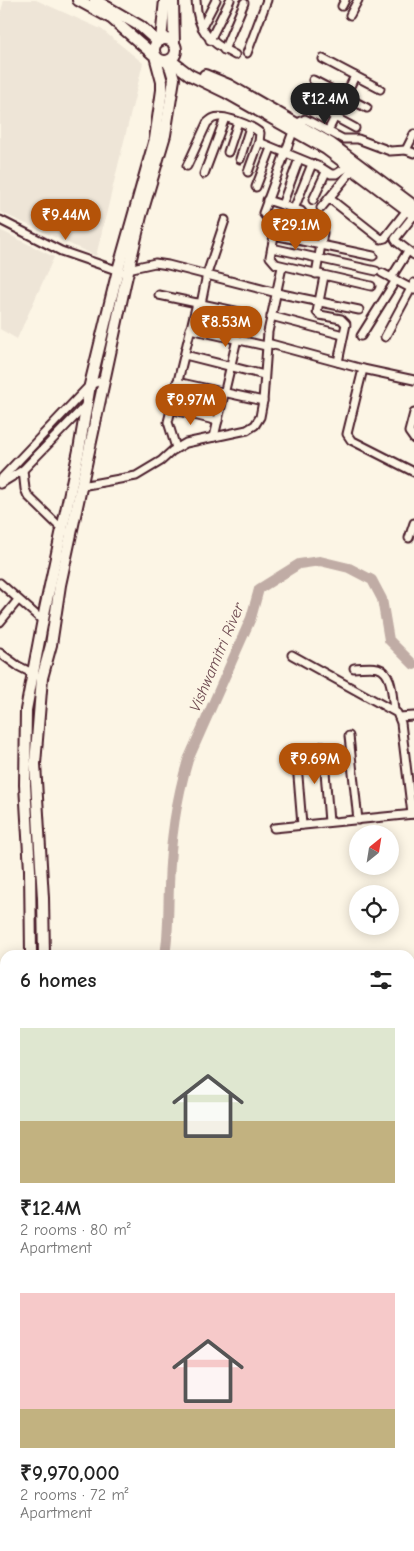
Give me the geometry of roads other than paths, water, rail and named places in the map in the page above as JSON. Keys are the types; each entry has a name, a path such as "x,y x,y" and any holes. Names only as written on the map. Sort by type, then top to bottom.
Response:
{"main road":[{"path":"78,0 112,18 160,60 171,55"},
{"path":"31,950 30,870 25,785 26,710 51,645 66,534 90,385 156,170 167,126 174,79 171,41 160,41 140,26 95,0"},
{"path":"171,55 172,1"},
{"path":"44,950 43,898 35,764 38,676 43,621 81,486 124,271 155,139 162,90 155,47 160,41 172,1"},
{"path":"171,55 192,69 229,85 296,126 330,143 412,212"},
{"path":"296,126 412,212"}],"street":[{"path":"196,0 196,10 202,27 210,40 235,55"},
{"path":"202,27 216,0"},
{"path":"210,40 230,0"},
{"path":"247,53 267,0"},
{"path":"350,15 358,0"},
{"path":"224,50 244,4"},
{"path":"323,59 380,89"},
{"path":"328,131 355,76"},
{"path":"314,80 367,108"},
{"path":"307,102 355,128"},
{"path":"187,166 207,123 213,118 225,118 250,127 260,133 259,142 248,172"},
{"path":"204,174 225,118"},
{"path":"316,274 324,233 266,217 263,213 296,126 305,118 343,139 358,139 390,151 406,150 414,153"},
{"path":"228,152 238,122"},
{"path":"240,159 250,127"},
{"path":"406,150 414,134"},
{"path":"259,142 312,164 326,172 336,174 351,168"},
{"path":"256,187 271,148"},
{"path":"282,205 299,159"},
{"path":"294,209 312,164"},
{"path":"321,208 351,168"},
{"path":"313,200 326,172"},
{"path":"329,198 381,239 385,238 412,212"},
{"path":"267,200 304,213 301,226"},
{"path":"361,336 393,279 411,253 395,239 412,212"},
{"path":"0,220 61,251 124,271 155,263 359,310"},
{"path":"176,448 168,422 170,409 190,329 225,220"},
{"path":"277,220 270,257 272,261 282,267 371,286"},
{"path":"274,235 373,256"},
{"path":"272,248 379,272 413,287 385,337"},
{"path":"81,486 136,476 186,443 247,430 255,425 260,417 263,402 266,344 282,267"},
{"path":"324,276 318,314 344,320 346,324 338,362"},
{"path":"159,294 244,313"},
{"path":"272,316 343,335"},
{"path":"190,329 266,344 414,380"},
{"path":"214,437 237,339"},
{"path":"185,355 264,375"},
{"path":"363,369 347,434 351,440 414,472"},
{"path":"0,480 90,385 103,380"},
{"path":"177,382 263,402"},
{"path":"0,484 23,470 87,404"},
{"path":"170,409 218,421"},
{"path":"414,413 409,429 410,435 414,439"},
{"path":"23,470 25,489 28,496 66,534"},
{"path":"409,538 414,523"},
{"path":"0,583 43,621"},
{"path":"0,622 18,600"},
{"path":"0,653 18,666 38,676"},
{"path":"274,828 413,814 399,716 394,710 292,655"},
{"path":"354,668 378,668 384,672 389,678 394,710"},
{"path":"399,716 414,716"},
{"path":"349,736 358,820"},
{"path":"324,746 329,822"},
{"path":"296,752 302,825"}],"waterway":[{"name":"Vishwamitri River","path":"166,950 172,838 184,775 188,760 251,618 259,589 299,564 320,561 349,568 372,580 382,599 389,640 414,665"}]}
